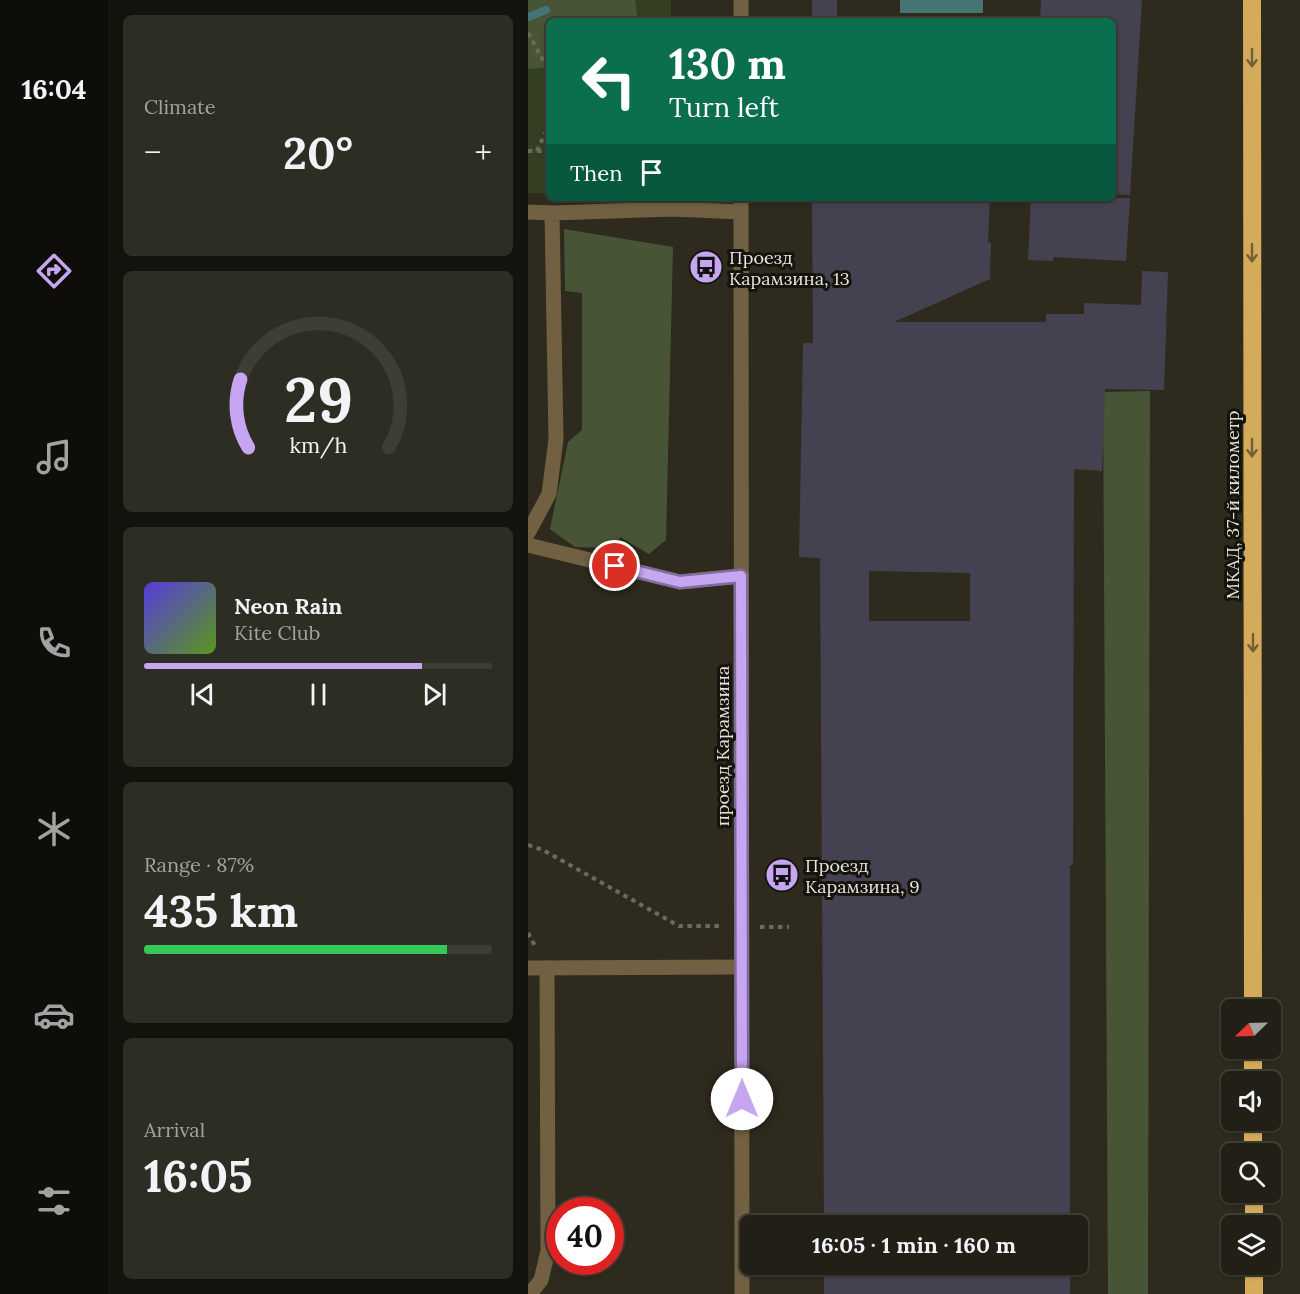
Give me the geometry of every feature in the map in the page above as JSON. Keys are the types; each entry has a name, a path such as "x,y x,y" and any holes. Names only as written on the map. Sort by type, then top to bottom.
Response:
{"highway":[{"name":"МКАД, 37-й километр","path":"1252,0 1253,999"},
{"path":"1254,1275 1254,1294"}],"street":[{"path":"741,0 741,18"},
{"path":"528,212 741,205"},
{"name":"проезд Карамзина","path":"741,205 742,1294"},
{"path":"528,533 549,494 556,439 552,213"},
{"path":"528,545 680,582 741,576"},
{"path":"528,968 742,967"},
{"path":"530,1294 541,1280 548,1251 547,968"}],"path":[{"path":"528,33 546,66"},
{"path":"537,151 546,132"},
{"path":"528,151 546,151"},
{"path":"528,845 543,850 679,926"}],"green space":[{"path":"528,0 671,0 671,18 546,18 546,193 528,193"},
{"path":"528,0 635,0 638,18 546,18 546,67 528,69"},
{"path":"564,229 673,247 666,540 649,554 620,537 615,548 575,547 550,529 568,442 582,430 582,293 565,291"},
{"path":"1150,391 1148,1294 1108,1294 1103,392"}],"water":[{"path":"900,0 983,0 983,13 900,13"}],"building":[{"path":"812,0 837,0 837,18 812,18"},
{"path":"1041,0 1142,0 1130,195 1116,194 1116,18 1040,18"},
{"path":"1116,198 1130,198 1126,261 1053,257 1053,261 1028,260 1031,201 1116,201"},
{"path":"812,201 990,201 988,242 991,243 990,279 894,322 1046,322 1046,314 1084,314 1084,303 1141,305 1142,271 1168,272 1164,390 1105,389 1102,471 1074,469 1073,865 1070,865 1070,1215 824,1215 820,558 799,557 803,343 813,343","holes":["869,571 970,573 970,621 869,621"]},
{"path":"824,1275 1070,1275 1070,1294 824,1294"}],"waterway":[{"path":"528,17 546,10"}],"place":[{"name":"Проезд Карамзина, 13","path":"706,267"},
{"name":"Проезд Карамзина, 9","path":"782,875"}],"route":[{"path":"615,566 680,582 741,576 742,1099"}]}
